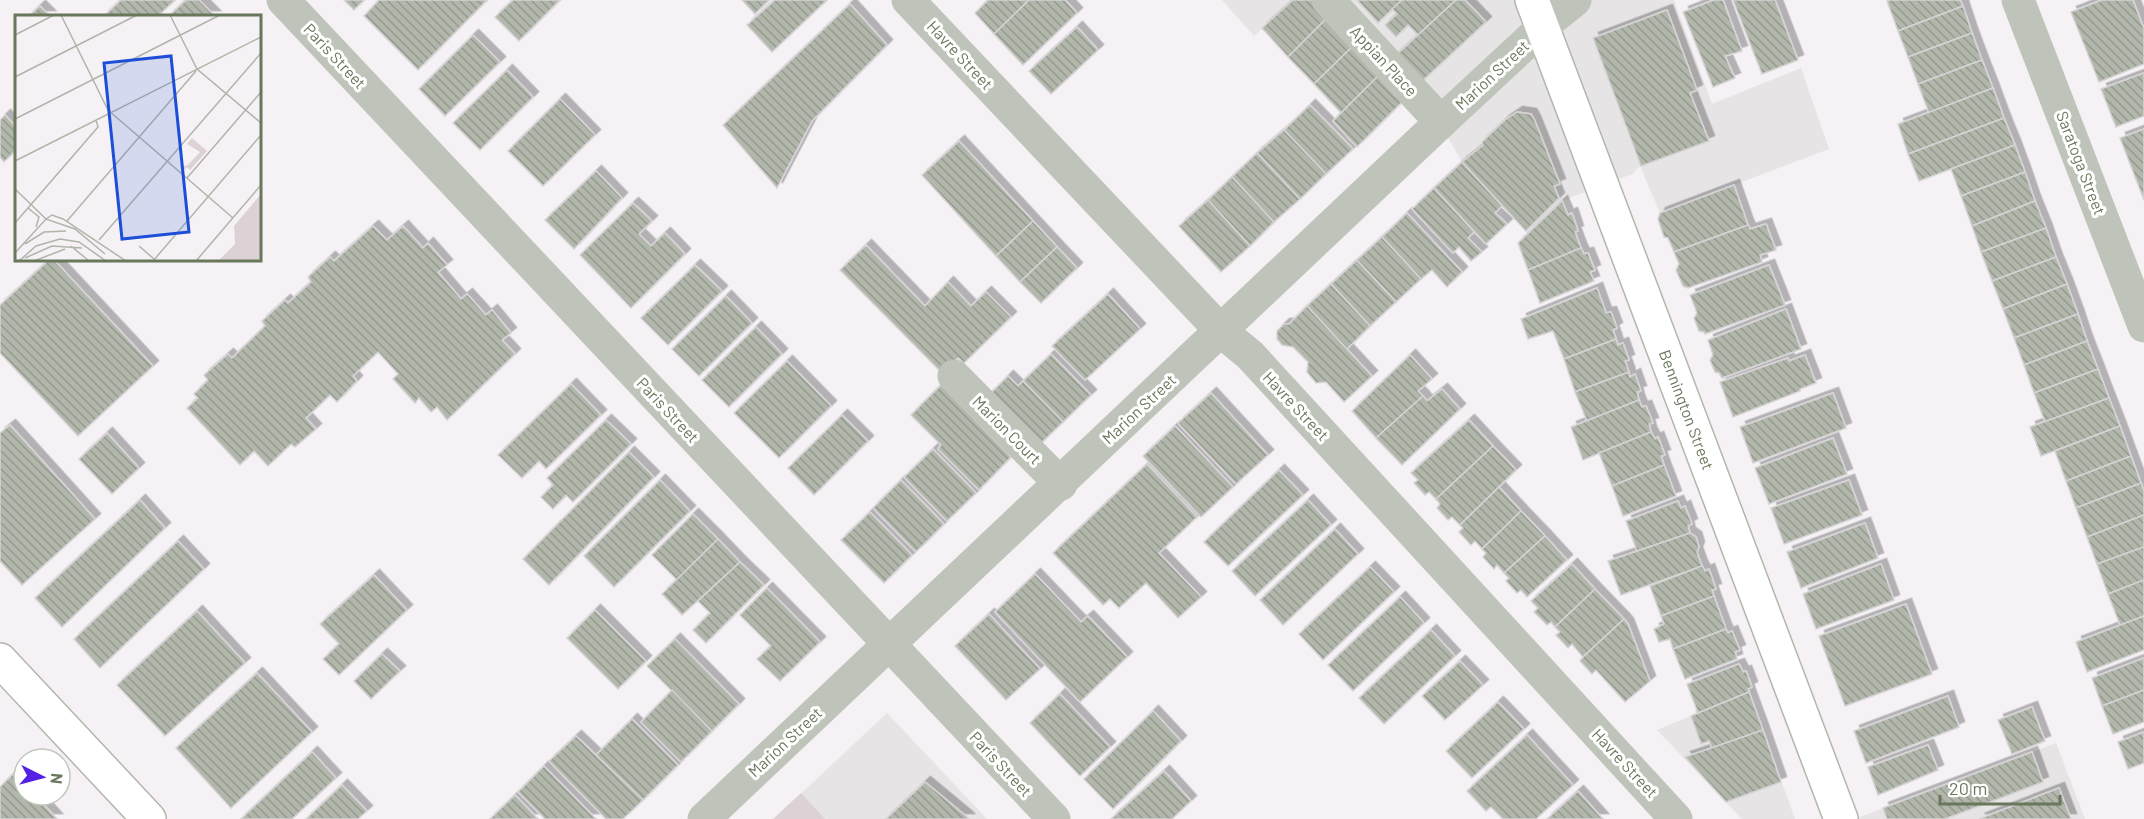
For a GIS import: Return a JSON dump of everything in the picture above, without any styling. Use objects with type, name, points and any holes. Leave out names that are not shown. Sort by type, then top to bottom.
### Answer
[{"type":"main road","name":"Bennington Street","points":[[1538,14],[1841,819]]},
{"type":"main road","points":[[0,660],[149,819]]},
{"type":"street","name":"Paris Street","points":[[283,0],[1054,819]]},
{"type":"street","name":"Havre Street","points":[[908,0],[1222,332],[1250,355],[1676,819]]},
{"type":"street","name":"Appian Place","points":[[1328,0],[1441,122]]},
{"type":"street","name":"Marion Street","points":[[704,819],[1222,332],[1441,122],[1538,14],[1575,0]]},
{"type":"street","name":"Saratoga Street","points":[[2018,0],[2144,326]]},
{"type":"street","name":"Marion Court","points":[[954,376],[1060,484]]},
{"type":"shaded area","points":[[1222,0],[1293,0],[1254,36]]},
{"type":"shaded area","points":[[1341,0],[1674,0],[1712,104],[1801,68],[1829,149],[1660,213],[1640,166],[1632,174],[1562,201],[1528,234],[1462,162],[1418,85]]},
{"type":"shaded area","points":[[1749,692],[1795,819],[1742,819],[1657,730]]},
{"type":"shaded area","points":[[887,713],[987,819],[774,819]]},
{"type":"shaded area","points":[[2056,743],[2085,819],[1855,819],[1883,808]]},
{"type":"shaded area","points":[[801,793],[825,819],[773,819]]},
{"type":"building","points":[[121,0],[175,0],[159,15],[105,15]]},
{"type":"building","points":[[186,0],[199,0],[214,15],[170,15]]},
{"type":"building","points":[[344,0],[364,0],[354,10]]},
{"type":"building","points":[[379,0],[487,0],[418,70],[364,16]]},
{"type":"building","points":[[513,0],[560,0],[519,41],[495,17]]},
{"type":"building","points":[[742,0],[769,0],[755,14]]},
{"type":"building","points":[[775,0],[827,0],[772,52],[747,25]]},
{"type":"building","points":[[988,0],[1029,0],[994,34],[975,13]]},
{"type":"building","points":[[1029,0],[1065,0],[1077,13],[1023,65],[994,34]]},
{"type":"building","points":[[1293,0],[1314,0],[1329,16],[1288,57],[1262,28]]},
{"type":"building","points":[[1357,0],[1402,0],[1378,23]]},
{"type":"building","points":[[1402,0],[1456,0],[1418,35],[1408,25],[1396,37],[1385,25],[1397,14],[1392,9]]},
{"type":"building","points":[[1456,0],[1465,0],[1486,22],[1418,85],[1393,58]]},
{"type":"building","points":[[1714,0],[1723,0],[1742,51],[1725,56],[1735,78],[1713,87],[1683,12]]},
{"type":"building","points":[[1733,0],[1775,0],[1798,60],[1762,74]]},
{"type":"building","points":[[1960,0],[1963,6],[1898,31],[1887,1]]},
{"type":"building","points":[[2102,0],[2133,0],[2144,29],[2144,64],[2099,82],[2071,12]]},
{"type":"building","points":[[850,4],[887,45],[812,121],[777,188],[723,125]]},
{"type":"building","points":[[40,6],[49,15],[30,15]]},
{"type":"building","points":[[1963,6],[1972,33],[1908,57],[1898,31]]},
{"type":"building","points":[[1667,10],[1697,90],[1690,93],[1709,141],[1641,166],[1593,38]]},
{"type":"building","points":[[1329,16],[1355,44],[1314,84],[1288,57]]},
{"type":"building","points":[[1077,27],[1098,50],[1051,94],[1029,71]]},
{"type":"building","points":[[1972,33],[1982,60],[1918,84],[1908,57]]},
{"type":"building","points":[[473,35],[500,62],[445,116],[419,89]]},
{"type":"building","points":[[1355,44],[1382,72],[1341,113],[1314,84]]},
{"type":"building","points":[[1982,60],[1993,88],[1929,113],[1918,84]]},
{"type":"building","points":[[507,70],[533,97],[480,150],[453,123]]},
{"type":"building","points":[[1382,72],[1406,98],[1357,147],[1333,121]]},
{"type":"building","points":[[2144,73],[2144,116],[2116,127],[2101,89]]},
{"type":"building","points":[[1993,88],[2004,118],[1908,154],[1898,124]]},
{"type":"building","points":[[560,99],[595,135],[543,186],[508,151]]},
{"type":"building","points":[[1310,105],[1353,149],[1326,174],[1284,130]]},
{"type":"building","points":[[1517,112],[1531,114],[1560,184],[1554,186],[1559,198],[1526,231],[1462,162],[1483,145],[1482,142],[1505,120]]},
{"type":"building","points":[[5,115],[15,126],[15,151],[4,162],[0,157],[0,120]]},
{"type":"building","points":[[2004,118],[2015,145],[1919,181],[1908,154]]},
{"type":"building","points":[[2144,129],[2144,200],[2120,138]]},
{"type":"building","points":[[1284,130],[1326,174],[1300,199],[1257,153]]},
{"type":"building","points":[[959,141],[1033,221],[996,256],[922,175]]},
{"type":"building","points":[[2015,145],[2025,172],[1961,196],[1951,169]]},
{"type":"building","points":[[1257,153],[1300,199],[1274,222],[1232,177]]},
{"type":"building","points":[[1462,162],[1502,206],[1495,213],[1507,224],[1486,244],[1434,188]]},
{"type":"building","points":[[596,171],[622,198],[574,249],[545,220]]},
{"type":"building","points":[[2025,172],[2035,201],[1972,226],[1961,196]]},
{"type":"building","points":[[1232,177],[1274,222],[1250,246],[1208,200]]},
{"type":"building","points":[[1734,185],[1748,225],[1674,252],[1668,238],[1664,237],[1658,219],[1660,213]]},
{"type":"building","points":[[1434,188],[1474,232],[1468,238],[1482,252],[1471,261],[1459,247],[1453,253],[1412,209]]},
{"type":"building","points":[[1208,200],[1250,246],[1221,272],[1179,226]]},
{"type":"building","points":[[1562,201],[1568,215],[1572,213],[1578,231],[1575,232],[1581,248],[1528,270],[1518,243]]},
{"type":"building","points":[[2035,201],[2046,228],[1981,252],[1972,226]]},
{"type":"building","points":[[633,203],[652,221],[639,234],[651,246],[665,233],[685,254],[631,308],[580,255]]},
{"type":"building","points":[[1407,213],[1462,272],[1447,287],[1432,270],[1421,279],[1382,237]]},
{"type":"building","points":[[1033,221],[1057,247],[1020,282],[996,256]]},
{"type":"building","points":[[1766,224],[1776,250],[1760,255],[1762,262],[1688,288],[1683,286],[1676,270],[1679,264],[1674,252],[1748,225],[1750,229]]},
{"type":"building","points":[[373,226],[387,240],[403,226],[423,248],[428,243],[447,265],[438,272],[461,299],[467,294],[486,315],[492,310],[511,333],[502,340],[515,354],[447,420],[437,407],[431,412],[419,398],[415,403],[393,379],[398,374],[378,352],[353,376],[357,381],[337,402],[330,395],[306,418],[316,429],[295,447],[291,444],[268,466],[254,451],[240,465],[187,408],[198,398],[194,394],[208,380],[204,375],[228,354],[232,358],[265,326],[262,321],[285,300],[288,303],[311,282],[308,277],[330,257],[334,261]]},
{"type":"building","points":[[2046,228],[2056,257],[1992,281],[1981,252]]},
{"type":"building","points":[[1382,237],[1421,279],[1396,302],[1357,260]]},
{"type":"building","points":[[866,245],[925,306],[948,282],[971,306],[986,292],[1011,317],[964,363],[958,358],[942,373],[840,270]]},
{"type":"building","points":[[1057,247],[1077,268],[1041,303],[1020,282]]},
{"type":"building","points":[[1581,248],[1584,254],[1588,253],[1595,270],[1590,272],[1594,281],[1540,303],[1528,270]]},
{"type":"building","points":[[2056,257],[2067,284],[2003,309],[1992,281]]},
{"type":"building","points":[[1357,260],[1396,302],[1370,326],[1331,284]]},
{"type":"building","points":[[48,261],[55,261],[153,366],[78,436],[0,353],[0,305]]},
{"type":"building","points":[[695,265],[722,291],[668,345],[641,318]]},
{"type":"building","points":[[1769,265],[1785,305],[1705,334],[1699,331],[1694,318],[1697,313],[1690,295]]},
{"type":"building","points":[[1331,284],[1370,326],[1347,349],[1307,306]]},
{"type":"building","points":[[2067,284],[2078,314],[2014,338],[2003,309]]},
{"type":"building","points":[[1597,288],[1606,313],[1611,312],[1617,328],[1613,330],[1616,339],[1564,359],[1553,331],[1528,339],[1521,319]]},
{"type":"building","points":[[1108,294],[1140,329],[1085,380],[1052,346]]},
{"type":"building","points":[[726,296],[752,323],[699,376],[672,349]]},
{"type":"building","points":[[1307,306],[1372,376],[1344,402],[1326,382],[1316,383],[1307,372],[1308,362],[1293,347],[1282,345],[1277,339],[1277,331],[1284,324],[1289,324]]},
{"type":"building","points":[[1786,309],[1801,349],[1722,378],[1719,373],[1715,372],[1710,360],[1713,355],[1708,340]]},
{"type":"building","points":[[2078,314],[2087,341],[2024,365],[2014,338]]},
{"type":"building","points":[[756,327],[782,354],[729,407],[702,380]]},
{"type":"building","points":[[1616,339],[1618,345],[1623,343],[1629,360],[1625,361],[1629,372],[1575,392],[1564,359]]},
{"type":"building","points":[[2087,341],[2098,369],[2034,393],[2024,365]]},
{"type":"building","points":[[1051,354],[1091,395],[1063,422],[1023,381]]},
{"type":"building","points":[[1410,355],[1432,379],[1418,391],[1423,396],[1376,438],[1352,411]]},
{"type":"building","points":[[1805,355],[1816,383],[1733,417],[1720,382],[1788,358],[1789,361]]},
{"type":"building","points":[[787,361],[831,406],[779,458],[734,413]]},
{"type":"building","points":[[2098,369],[2109,398],[2045,422],[2034,393]]},
{"type":"building","points":[[1629,372],[1630,377],[1635,374],[1641,391],[1637,392],[1639,400],[1587,421],[1575,392]]},
{"type":"building","points":[[1008,376],[1018,386],[1023,381],[1063,422],[1036,448],[986,398]]},
{"type":"building","points":[[571,384],[601,415],[546,469],[539,461],[522,478],[498,455]]},
{"type":"building","points":[[941,385],[1011,457],[979,490],[938,449],[941,445],[911,415]]},
{"type":"building","points":[[1442,389],[1460,409],[1402,465],[1376,438],[1423,396],[1427,401]]},
{"type":"building","points":[[1211,393],[1268,455],[1236,484],[1178,423]]},
{"type":"building","points":[[1833,393],[1846,428],[1753,463],[1740,427]]},
{"type":"building","points":[[2109,398],[2120,426],[2041,456],[2030,427]]},
{"type":"building","points":[[1639,400],[1642,407],[1646,406],[1653,423],[1649,424],[1651,432],[1583,460],[1571,427]]},
{"type":"building","points":[[842,415],[868,441],[814,495],[788,468]]},
{"type":"building","points":[[606,420],[631,444],[573,502],[566,495],[553,509],[541,497],[553,485],[547,478]]},
{"type":"building","points":[[1469,420],[1493,446],[1436,499],[1429,492],[1425,495],[1414,483],[1418,480],[1411,473]]},
{"type":"building","points":[[10,425],[95,519],[22,585],[0,561],[0,433]]},
{"type":"building","points":[[1175,426],[1233,487],[1201,517],[1143,456]]},
{"type":"building","points":[[2120,426],[2131,456],[2066,481],[2055,451]]},
{"type":"building","points":[[1651,432],[1655,439],[1658,437],[1665,455],[1661,456],[1664,465],[1612,486],[1599,453]]},
{"type":"building","points":[[107,433],[139,468],[112,494],[79,459]]},
{"type":"building","points":[[1833,438],[1847,474],[1769,504],[1755,468]]},
{"type":"building","points":[[1493,446],[1516,470],[1460,525],[1452,517],[1448,520],[1437,508],[1440,504],[1436,499]]},
{"type":"building","points":[[933,449],[976,493],[947,521],[904,477]]},
{"type":"building","points":[[629,452],[654,477],[549,585],[523,559]]},
{"type":"building","points":[[2131,456],[2141,483],[2076,508],[2066,481]]},
{"type":"building","points":[[1147,464],[1197,517],[1159,553],[1201,597],[1178,618],[1146,583],[1119,608],[1110,599],[1103,605],[1053,553]]},
{"type":"building","points":[[1664,465],[1676,496],[1623,516],[1612,486]]},
{"type":"building","points":[[1279,470],[1303,495],[1228,566],[1204,542]]},
{"type":"building","points":[[660,480],[690,511],[614,587],[584,556]]},
{"type":"building","points":[[901,480],[944,524],[916,552],[873,508]]},
{"type":"building","points":[[1849,480],[1862,515],[1784,544],[1771,508]]},
{"type":"building","points":[[2141,483],[2144,491],[2144,515],[2087,537],[2076,508]]},
{"type":"building","points":[[1499,487],[1521,511],[1482,549],[1475,541],[1471,545],[1459,532],[1463,528],[1460,525]]},
{"type":"building","points":[[140,500],[165,528],[62,627],[35,598]]},
{"type":"building","points":[[1308,500],[1331,525],[1255,596],[1232,571]]},
{"type":"building","points":[[1678,501],[1681,508],[1685,506],[1692,524],[1688,526],[1690,533],[1637,551],[1626,521]]},
{"type":"building","points":[[1521,511],[1545,536],[1504,573],[1497,565],[1494,569],[1483,557],[1486,553],[1482,549]]},
{"type":"building","points":[[870,512],[912,555],[884,583],[841,540]]},
{"type":"building","points":[[693,514],[718,539],[677,580],[652,555]]},
{"type":"building","points":[[2144,515],[2144,547],[2097,564],[2087,537]]},
{"type":"building","points":[[1865,523],[1878,558],[1801,588],[1787,552]]},
{"type":"building","points":[[1335,529],[1358,554],[1283,625],[1260,600]]},
{"type":"building","points":[[1690,533],[1696,537],[1699,547],[1697,552],[1702,566],[1621,595],[1608,561]]},
{"type":"building","points":[[1545,536],[1567,560],[1527,597],[1521,590],[1517,593],[1506,581],[1509,578],[1504,573]]},
{"type":"building","points":[[718,539],[740,562],[682,615],[662,594]]},
{"type":"building","points":[[178,541],[204,569],[100,668],[74,639]]},
{"type":"building","points":[[2144,547],[2144,580],[2108,594],[2097,564]]},
{"type":"building","points":[[740,562],[764,585],[706,643],[693,630],[710,613],[698,601]]},
{"type":"building","points":[[1572,564],[1595,589],[1555,627],[1551,622],[1547,625],[1534,612],[1538,608],[1531,601]]},
{"type":"building","points":[[1881,564],[1894,600],[1816,629],[1803,594]]},
{"type":"building","points":[[1702,566],[1705,571],[1709,569],[1716,589],[1712,590],[1714,596],[1661,616],[1650,586]]},
{"type":"building","points":[[1370,567],[1394,592],[1323,660],[1299,634]]},
{"type":"building","points":[[1035,574],[1081,622],[1088,616],[1127,657],[1080,702],[995,612]]},
{"type":"building","points":[[374,575],[407,610],[339,675],[323,659],[339,644],[320,624]]},
{"type":"building","points":[[2144,580],[2144,616],[2120,625],[2108,594]]},
{"type":"building","points":[[767,588],[820,642],[780,681],[757,659],[771,646],[740,615]]},
{"type":"building","points":[[1595,589],[1624,619],[1583,657],[1572,644],[1568,648],[1556,635],[1560,632],[1555,627]]},
{"type":"building","points":[[1714,596],[1726,629],[1673,649],[1670,639],[1659,642],[1654,629],[1664,624],[1661,616]]},
{"type":"building","points":[[1400,597],[1424,623],[1353,691],[1328,665]]},
{"type":"building","points":[[1906,604],[1932,674],[1845,706],[1819,636]]},
{"type":"building","points":[[595,610],[646,661],[618,689],[567,638]]},
{"type":"building","points":[[197,611],[245,663],[165,736],[117,685]]},
{"type":"building","points":[[989,614],[1040,669],[1006,700],[955,646]]},
{"type":"building","points":[[2144,616],[2144,650],[2087,672],[2076,642]]},
{"type":"building","points":[[1624,619],[1650,681],[1625,702],[1596,670],[1592,674],[1580,661]]},
{"type":"building","points":[[1726,629],[1728,633],[1732,631],[1740,650],[1735,652],[1737,659],[1685,679],[1673,649]]},
{"type":"building","points":[[1431,630],[1455,656],[1384,724],[1359,698]]},
{"type":"building","points":[[675,639],[739,704],[712,731],[647,666]]},
{"type":"building","points":[[382,654],[400,671],[371,699],[354,681]]},
{"type":"building","points":[[2144,658],[2144,690],[2102,706],[2092,678]]},
{"type":"building","points":[[1460,661],[1483,685],[1445,720],[1422,696]]},
{"type":"building","points":[[1739,664],[1743,672],[1746,671],[1752,687],[1748,689],[1749,692],[1698,713],[1687,684]]},
{"type":"building","points":[[257,673],[312,732],[231,808],[176,748]]},
{"type":"building","points":[[672,690],[712,731],[681,762],[641,722]]},
{"type":"building","points":[[2144,690],[2144,722],[2113,734],[2102,706]]},
{"type":"building","points":[[1749,692],[1763,730],[1712,748],[1709,741],[1701,744],[1691,716]]},
{"type":"building","points":[[1060,694],[1110,747],[1080,776],[1030,723]]},
{"type":"building","points":[[1948,696],[1959,727],[1866,763],[1854,731]]},
{"type":"building","points":[[1498,702],[1524,729],[1472,778],[1446,751]]},
{"type":"building","points":[[2032,707],[2045,741],[2012,754],[1998,720]]},
{"type":"building","points":[[1153,711],[1181,741],[1113,809],[1084,779]]},
{"type":"building","points":[[632,719],[678,765],[643,800],[596,755]]},
{"type":"building","points":[[1763,730],[1781,782],[1726,802],[1685,757]]},
{"type":"building","points":[[2144,732],[2144,763],[2128,769],[2118,742]]},
{"type":"building","points":[[1527,735],[1573,785],[1536,819],[1503,819],[1491,807],[1486,811],[1467,791]]},
{"type":"building","points":[[576,736],[643,800],[623,819],[606,819],[549,761]]},
{"type":"building","points":[[1928,745],[1938,770],[1878,795],[1868,767]]},
{"type":"building","points":[[312,752],[336,778],[292,819],[241,819]]},
{"type":"building","points":[[2032,752],[2043,782],[1945,819],[1887,819],[1883,808]]},
{"type":"building","points":[[544,766],[596,819],[545,819],[518,792]]},
{"type":"building","points":[[1164,771],[1191,801],[1172,819],[1111,819]]},
{"type":"building","points":[[12,775],[12,807],[46,807],[57,819],[0,819],[0,787]]},
{"type":"building","points":[[925,782],[966,816],[969,819],[886,819]]},
{"type":"building","points":[[342,785],[367,811],[358,819],[306,819]]},
{"type":"building","points":[[2059,788],[2071,819],[1979,819]]},
{"type":"building","points":[[1578,791],[1603,819],[1547,819]]},
{"type":"building","points":[[515,795],[538,819],[490,819]]}]
